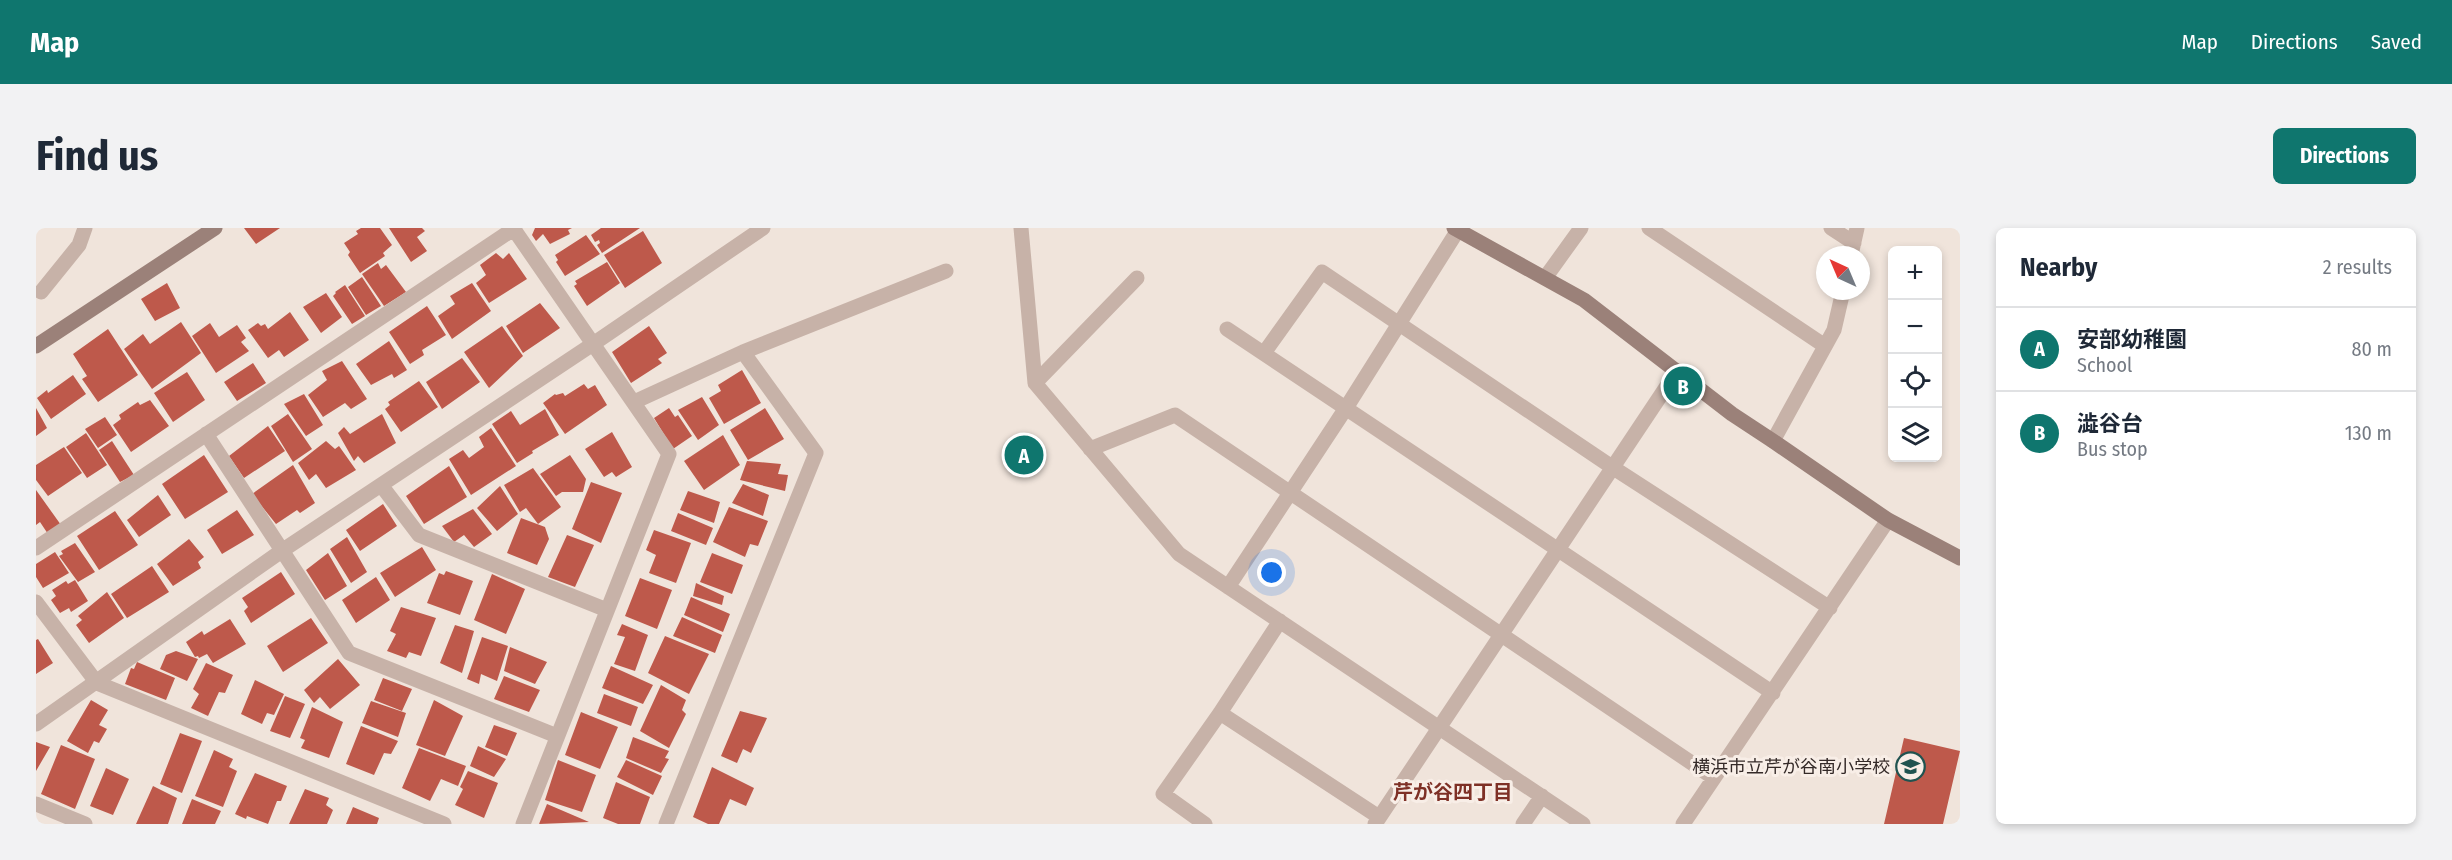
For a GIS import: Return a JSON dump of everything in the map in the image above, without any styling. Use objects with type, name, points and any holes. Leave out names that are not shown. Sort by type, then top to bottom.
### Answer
[{"type":"street","points":[[41,292],[79,245],[85,228]]},
{"type":"street","points":[[36,346],[215,228]]},
{"type":"street","points":[[36,548],[514,228],[669,454],[523,824]]},
{"type":"street","points":[[36,724],[284,550],[763,228]]},
{"type":"street","points":[[1021,228],[1035,383],[1179,554],[1583,824]]},
{"type":"street","points":[[1545,279],[1581,228]]},
{"type":"street","points":[[1649,228],[1826,346]]},
{"type":"street","points":[[1831,228],[1850,246]]},
{"type":"street","points":[[1854,246],[1857,228]]},
{"type":"street","points":[[1228,586],[1347,408],[1456,229],[1584,300],[1773,441],[1888,520],[1960,558]]},
{"type":"street","points":[[634,402],[743,352],[946,271]]},
{"type":"street","points":[[1264,353],[1322,272],[1612,467],[1830,608]]},
{"type":"street","points":[[1035,383],[1137,278]]},
{"type":"street","points":[[1773,441],[1834,330],[1841,300]]},
{"type":"street","points":[[1227,329],[1773,693]]},
{"type":"street","points":[[666,824],[816,453],[743,352]]},
{"type":"street","points":[[1220,713],[1377,821],[1677,371]]},
{"type":"street","points":[[1090,449],[1175,415],[1714,778]]},
{"type":"street","points":[[206,434],[284,550],[349,653],[557,736]]},
{"type":"street","points":[[381,485],[419,535],[607,610]]},
{"type":"street","points":[[1683,824],[1888,520]]},
{"type":"street","points":[[36,602],[97,683],[444,824]]},
{"type":"street","points":[[1205,824],[1163,794],[1220,713],[1280,621]]},
{"type":"street","points":[[1523,824],[1542,796]]},
{"type":"street","points":[[36,804],[85,824]]},
{"type":"building","points":[[244,228],[280,228],[256,244]]},
{"type":"building","points":[[361,228],[380,228],[392,245],[383,253],[385,256],[360,273],[348,255],[350,252],[344,243],[358,234],[356,231]]},
{"type":"building","points":[[389,228],[422,228],[425,231],[417,237],[427,251],[411,262]]},
{"type":"building","points":[[535,228],[572,228],[568,230],[570,234],[550,244],[543,234],[536,241],[532,235]]},
{"type":"building","points":[[601,228],[640,228],[602,253],[597,245],[600,243],[599,240],[595,242],[591,235]]},
{"type":"building","points":[[643,231],[662,263],[625,288],[604,255]]},
{"type":"building","points":[[586,235],[600,254],[565,276],[556,262],[558,260],[555,255]]},
{"type":"building","points":[[496,253],[503,259],[509,253],[527,279],[489,303],[476,283],[486,275],[480,265]]},
{"type":"building","points":[[607,262],[620,283],[587,306],[574,286],[577,284],[575,281]]},
{"type":"building","points":[[378,263],[381,269],[386,265],[406,292],[384,306],[362,274]]},
{"type":"building","points":[[362,277],[381,306],[366,315],[348,287]]},
{"type":"building","points":[[167,283],[180,308],[155,321],[141,299]]},
{"type":"building","points":[[472,283],[491,311],[452,339],[438,316],[455,304],[450,296]]},
{"type":"building","points":[[345,285],[365,316],[352,324],[333,296]]},
{"type":"building","points":[[326,293],[342,317],[321,333],[303,307]]},
{"type":"building","points":[[540,303],[560,328],[523,353],[506,326]]},
{"type":"building","points":[[427,306],[446,335],[422,350],[424,355],[410,364],[389,332]]},
{"type":"building","points":[[290,312],[309,340],[284,357],[279,350],[268,358],[248,330],[258,323],[261,326],[265,324],[268,329]]},
{"type":"building","points":[[181,322],[201,353],[152,389],[124,349],[143,334],[150,344]]},
{"type":"building","points":[[210,323],[219,337],[237,325],[246,338],[241,342],[249,351],[216,373],[192,336]]},
{"type":"building","points":[[502,326],[523,356],[489,388],[464,352]]},
{"type":"building","points":[[649,326],[667,353],[658,359],[662,363],[631,383],[612,352]]},
{"type":"building","points":[[108,329],[138,375],[98,402],[82,379],[87,376],[73,354]]},
{"type":"building","points":[[389,341],[407,370],[394,378],[392,374],[371,385],[356,364]]},
{"type":"building","points":[[462,358],[480,382],[442,409],[426,382]]},
{"type":"building","points":[[342,361],[367,399],[351,409],[345,403],[323,417],[308,395],[327,380],[322,371]]},
{"type":"building","points":[[253,363],[266,383],[237,401],[224,382]]},
{"type":"building","points":[[742,370],[761,403],[724,424],[709,398],[721,391],[718,385]]},
{"type":"building","points":[[187,372],[205,400],[173,422],[154,393]]},
{"type":"building","points":[[73,375],[86,394],[51,419],[37,398]]},
{"type":"building","points":[[419,381],[438,407],[401,432],[385,409],[390,405],[388,402]]},
{"type":"building","points":[[584,384],[588,389],[595,385],[607,405],[565,434],[543,403],[555,394],[563,393],[565,396]]},
{"type":"building","points":[[304,394],[323,425],[306,436],[284,404]]},
{"type":"building","points":[[702,397],[719,425],[698,440],[678,410]]},
{"type":"building","points":[[150,400],[169,426],[131,452],[113,425],[121,419],[119,415],[138,402],[140,405]]},
{"type":"building","points":[[36,408],[47,428],[36,436]]},
{"type":"building","points":[[669,408],[675,417],[678,415],[692,436],[673,449],[654,418]]},
{"type":"building","points":[[765,408],[784,439],[748,460],[730,430]]},
{"type":"building","points":[[545,409],[559,435],[517,463],[492,424],[511,411],[520,425]]},
{"type":"building","points":[[288,414],[312,449],[293,462],[271,426]]},
{"type":"building","points":[[382,414],[396,443],[364,463],[358,456],[354,461],[338,433],[344,427],[350,434]]},
{"type":"building","points":[[105,417],[117,435],[98,448],[85,429]]},
{"type":"building","points":[[268,426],[285,451],[244,478],[229,456]]},
{"type":"building","points":[[491,428],[516,466],[471,495],[449,459],[463,450],[469,458],[484,447],[479,437]]},
{"type":"building","points":[[612,432],[632,467],[616,477],[612,472],[604,477],[585,449]]},
{"type":"building","points":[[86,433],[107,465],[87,478],[66,447]]},
{"type":"building","points":[[723,435],[740,465],[704,490],[684,461]]},
{"type":"building","points":[[112,441],[134,475],[120,482],[99,450]]},
{"type":"building","points":[[326,441],[335,449],[339,446],[356,470],[326,488],[316,474],[309,480],[298,463]]},
{"type":"building","points":[[64,447],[82,473],[48,496],[36,480],[36,465]]},
{"type":"building","points":[[204,455],[228,492],[185,519],[162,484]]},
{"type":"building","points":[[570,455],[586,479],[583,492],[562,492],[556,496],[540,474]]},
{"type":"building","points":[[747,461],[781,464],[778,474],[788,475],[785,491],[740,480]]},
{"type":"building","points":[[293,465],[315,503],[300,513],[297,510],[276,524],[252,494]]},
{"type":"building","points":[[449,466],[467,497],[424,524],[406,496]]},
{"type":"building","points":[[533,468],[561,507],[538,524],[526,508],[520,512],[504,485]]},
{"type":"building","points":[[591,482],[622,493],[601,543],[572,529]]},
{"type":"building","points":[[743,484],[769,495],[763,516],[732,503]]},
{"type":"building","points":[[500,486],[518,514],[497,531],[477,508]]},
{"type":"building","points":[[36,490],[61,525],[48,534],[40,522],[36,525]]},
{"type":"building","points":[[688,491],[720,502],[714,523],[680,510]]},
{"type":"building","points":[[158,495],[171,515],[139,537],[127,520]]},
{"type":"building","points":[[383,504],[397,526],[360,551],[346,530]]},
{"type":"building","points":[[729,507],[768,521],[758,546],[750,544],[745,557],[713,542]]},
{"type":"building","points":[[473,509],[492,534],[474,547],[464,535],[454,542],[442,526]]},
{"type":"building","points":[[237,510],[254,535],[222,554],[207,530]]},
{"type":"building","points":[[115,511],[138,545],[99,570],[77,536]]},
{"type":"building","points":[[678,513],[713,528],[706,545],[671,531]]},
{"type":"building","points":[[521,518],[545,527],[549,539],[537,565],[507,553]]},
{"type":"building","points":[[654,530],[691,543],[676,583],[649,573],[656,555],[646,550]]},
{"type":"building","points":[[567,535],[594,545],[575,587],[548,577]]},
{"type":"building","points":[[347,537],[367,572],[351,583],[330,549]]},
{"type":"building","points":[[189,539],[204,557],[198,562],[201,568],[173,586],[157,564]]},
{"type":"building","points":[[75,543],[95,572],[78,582],[59,556],[63,554],[61,551]]},
{"type":"building","points":[[422,547],[436,570],[395,597],[380,573]]},
{"type":"building","points":[[55,552],[69,573],[43,588],[36,577],[36,564]]},
{"type":"building","points":[[328,553],[347,586],[325,600],[306,570]]},
{"type":"building","points":[[712,553],[743,565],[732,594],[700,582]]},
{"type":"building","points":[[152,566],[169,592],[127,618],[111,594]]},
{"type":"building","points":[[446,571],[473,581],[460,615],[427,603],[439,573],[444,575]]},
{"type":"building","points":[[281,572],[295,594],[251,623],[244,611],[248,607],[242,598]]},
{"type":"building","points":[[492,574],[525,589],[506,634],[474,620]]},
{"type":"building","points":[[376,577],[390,600],[356,623],[342,600]]},
{"type":"building","points":[[640,578],[672,590],[657,629],[625,616]]},
{"type":"building","points":[[75,580],[88,601],[71,612],[69,608],[60,613],[51,600],[56,596],[52,590],[66,581],[68,584]]},
{"type":"building","points":[[696,583],[724,596],[722,605],[693,596]]},
{"type":"building","points":[[107,592],[124,618],[89,643],[76,625],[82,620],[78,616]]},
{"type":"building","points":[[691,597],[730,614],[723,632],[684,615]]},
{"type":"building","points":[[401,607],[436,618],[421,656],[409,652],[406,658],[387,651],[396,634],[390,631]]},
{"type":"building","points":[[682,617],[722,635],[715,653],[673,636]]},
{"type":"building","points":[[311,618],[328,643],[283,672],[267,646]]},
{"type":"building","points":[[230,619],[246,644],[213,663],[207,654],[199,658],[195,657],[186,642],[202,631],[204,635]]},
{"type":"building","points":[[622,624],[648,635],[635,671],[614,664],[625,637],[617,635]]},
{"type":"building","points":[[455,625],[474,631],[462,673],[440,663]]},
{"type":"building","points":[[665,636],[709,654],[689,694],[648,673]]},
{"type":"building","points":[[482,637],[508,646],[497,681],[481,674],[479,684],[467,679]]},
{"type":"building","points":[[38,639],[53,663],[36,674],[36,640]]},
{"type":"building","points":[[510,647],[547,662],[535,684],[504,671]]},
{"type":"building","points":[[176,651],[198,659],[187,681],[160,669],[166,655]]},
{"type":"building","points":[[338,659],[360,685],[330,709],[320,697],[314,703],[304,690]]},
{"type":"building","points":[[137,662],[175,678],[166,700],[125,684],[131,668],[134,669]]},
{"type":"building","points":[[206,663],[233,675],[225,693],[219,692],[208,716],[191,708],[199,694],[193,689]]},
{"type":"building","points":[[611,666],[653,685],[643,704],[602,688]]},
{"type":"building","points":[[504,676],[540,690],[529,712],[494,699]]},
{"type":"building","points":[[383,678],[412,689],[402,711],[374,700]]},
{"type":"building","points":[[255,680],[284,694],[274,715],[267,713],[262,724],[241,714]]},
{"type":"building","points":[[661,685],[686,700],[682,710],[686,714],[669,748],[640,731]]},
{"type":"building","points":[[604,694],[638,707],[631,726],[597,713]]},
{"type":"building","points":[[285,696],[305,704],[290,738],[270,731]]},
{"type":"building","points":[[91,700],[108,710],[99,725],[107,729],[99,743],[94,741],[88,753],[67,741]]},
{"type":"building","points":[[434,700],[463,716],[445,756],[416,745]]},
{"type":"building","points":[[371,701],[406,713],[398,737],[362,723]]},
{"type":"building","points":[[312,707],[343,722],[329,758],[301,748],[305,740],[300,738]]},
{"type":"building","points":[[740,711],[767,718],[751,753],[743,749],[737,763],[721,756]]},
{"type":"building","points":[[581,712],[618,727],[600,769],[565,755]]},
{"type":"building","points":[[494,725],[517,733],[507,756],[485,747]]},
{"type":"building","points":[[361,726],[398,741],[391,754],[384,753],[374,775],[346,764]]},
{"type":"building","points":[[180,733],[202,741],[182,793],[160,784]]},
{"type":"building","points":[[633,737],[669,751],[665,758],[669,759],[661,773],[626,758]]},
{"type":"building","points":[[1904,738],[1960,751],[1943,824],[1884,824]]},
{"type":"building","points":[[36,742],[50,747],[36,771]]},
{"type":"building","points":[[61,745],[95,759],[75,809],[41,794]]},
{"type":"building","points":[[478,746],[506,759],[494,777],[470,766]]},
{"type":"building","points":[[419,748],[466,766],[458,786],[441,779],[430,801],[402,788]]},
{"type":"building","points":[[214,750],[233,759],[229,767],[237,771],[223,807],[195,796]]},
{"type":"building","points":[[558,760],[596,775],[582,812],[545,800]]},
{"type":"building","points":[[626,760],[662,776],[653,795],[617,777]]},
{"type":"building","points":[[712,767],[754,788],[746,806],[730,799],[719,824],[708,824],[693,817]]},
{"type":"building","points":[[106,768],[129,779],[113,815],[90,806]]},
{"type":"building","points":[[468,771],[498,783],[484,818],[455,805]]},
{"type":"building","points":[[255,773],[287,786],[281,801],[277,801],[268,824],[235,814]]},
{"type":"building","points":[[616,782],[650,797],[640,824],[618,824],[603,818]]},
{"type":"building","points":[[153,786],[177,798],[168,824],[136,824]]},
{"type":"building","points":[[305,789],[329,798],[326,805],[333,810],[327,824],[289,824]]},
{"type":"building","points":[[192,799],[221,811],[215,824],[182,824]]},
{"type":"building","points":[[547,804],[589,822],[539,824]]},
{"type":"building","points":[[353,807],[379,818],[377,824],[346,824]]},
{"type":"place","name":"澁谷台","points":[[1683,386]]},
{"type":"place","name":"安部幼稚園","points":[[1024,455]]},
{"type":"place","name":"横浜市立芹が谷南小学校","points":[[1911,767]]},
{"type":"district","name":"芹が谷四丁目","points":[[1453,792]]}]
